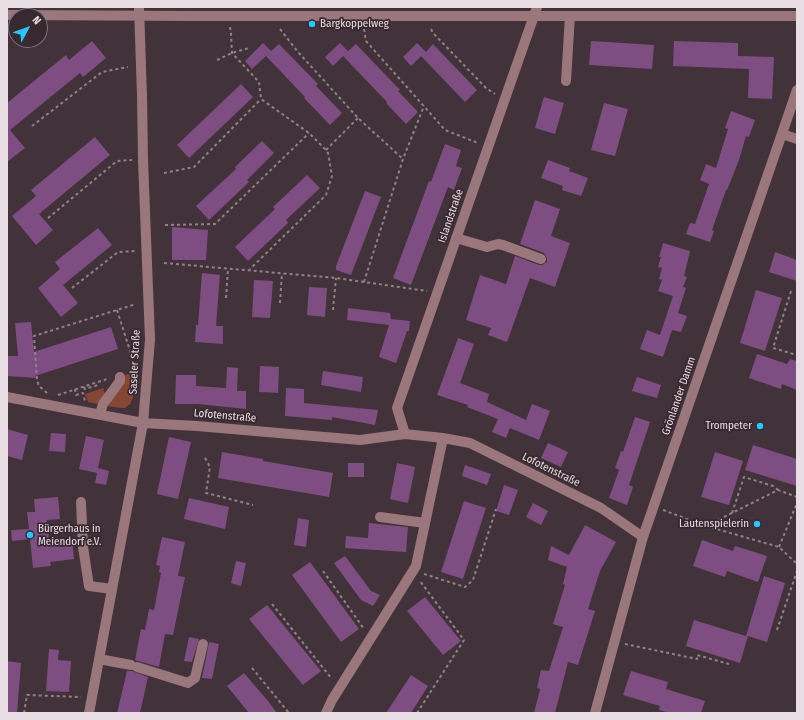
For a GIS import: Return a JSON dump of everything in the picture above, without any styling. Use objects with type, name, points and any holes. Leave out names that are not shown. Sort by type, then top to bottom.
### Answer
[{"type":"street","points":[[7,15],[139,11],[536,11],[570,16],[672,11],[797,16]]},
{"type":"street","name":"Saseler Straße","points":[[89,713],[143,423],[150,340],[139,11]]},
{"type":"street","name":"Islandstraße","points":[[404,434],[397,408],[487,147],[536,11]]},
{"type":"street","points":[[566,81],[570,16]]},
{"type":"street","name":"Grönlander Damm","points":[[595,713],[643,537],[797,90]]},
{"type":"street","points":[[782,134],[797,139]]},
{"type":"street","points":[[456,238],[487,247],[498,244],[503,245],[541,259]]},
{"type":"street","points":[[100,414],[103,404],[123,375]]},
{"type":"street","name":"Lofotenstraße","points":[[7,397],[143,423],[197,426],[360,440],[404,434],[443,438],[470,443],[601,508],[643,537]]},
{"type":"street","points":[[326,713],[339,688],[416,566],[443,438]]},
{"type":"street","points":[[81,502],[83,547],[89,586],[112,589]]},
{"type":"street","points":[[380,517],[425,523]]},
{"type":"street","points":[[99,659],[134,666],[188,683],[195,678],[203,644]]},
{"type":"path","points":[[230,29],[232,53],[259,82],[261,99],[309,133],[326,150],[328,153],[332,176],[326,194],[250,269]]},
{"type":"path","points":[[280,29],[298,52],[358,118],[403,159]]},
{"type":"path","points":[[364,29],[366,40],[445,130],[487,147]]},
{"type":"path","points":[[431,29],[433,33],[486,88],[493,93]]},
{"type":"path","points":[[217,60],[232,53],[249,48]]},
{"type":"path","points":[[32,126],[102,72],[128,67]]},
{"type":"path","points":[[164,173],[194,167],[261,99]]},
{"type":"path","points":[[364,282],[388,202],[424,106]]},
{"type":"path","points":[[326,150],[358,118]]},
{"type":"path","points":[[165,225],[215,224],[309,133]]},
{"type":"path","points":[[48,218],[117,161],[132,160]]},
{"type":"path","points":[[72,288],[118,252],[136,251]]},
{"type":"path","points":[[164,263],[228,269],[250,269],[336,278],[438,292]]},
{"type":"path","points":[[226,298],[228,269]]},
{"type":"path","points":[[280,303],[282,273]]},
{"type":"path","points":[[333,310],[336,278]]},
{"type":"path","points":[[791,291],[773,348],[797,355]]},
{"type":"path","points":[[50,394],[39,386],[37,380],[34,336],[136,304]]},
{"type":"path","points":[[117,310],[131,354],[131,371]]},
{"type":"path","points":[[123,375],[138,369]]},
{"type":"path","points":[[53,395],[110,379]]},
{"type":"path","points":[[84,387],[85,389],[98,385]]},
{"type":"path","points":[[75,389],[76,395],[83,393],[85,402],[83,411]]},
{"type":"path","points":[[205,458],[210,467],[206,493],[253,505]]},
{"type":"path","points":[[732,513],[744,477],[773,486],[778,490],[797,498]]},
{"type":"path","points":[[706,526],[778,490]]},
{"type":"path","points":[[779,548],[797,503]]},
{"type":"path","points":[[653,507],[706,526],[779,548],[797,564]]},
{"type":"path","points":[[412,571],[465,587],[473,580],[496,509]]},
{"type":"path","points":[[323,571],[371,638]]},
{"type":"path","points":[[412,571],[464,640],[417,713]]},
{"type":"path","points":[[777,630],[797,571]]},
{"type":"path","points":[[272,604],[339,688]]},
{"type":"path","points":[[614,641],[697,659],[697,655],[730,664]]},
{"type":"path","points":[[252,668],[289,713]]},
{"type":"path","points":[[24,713],[27,695],[92,698]]},
{"type":"shaded area","points":[[134,373],[133,397],[130,404],[125,408],[107,406],[125,375]]},
{"type":"shaded area","points":[[103,388],[105,394],[98,404],[88,402],[85,394]]},
{"type":"building","points":[[92,41],[106,58],[83,77],[80,73],[10,130],[25,148],[7,162],[7,103],[66,55],[69,60]]},
{"type":"building","points":[[591,41],[654,45],[652,69],[589,65]]},
{"type":"building","points":[[674,41],[738,43],[738,56],[774,57],[772,99],[748,98],[749,69],[673,66]]},
{"type":"building","points":[[263,43],[271,51],[279,44],[318,84],[316,86],[342,113],[330,125],[266,56],[252,69],[245,61]]},
{"type":"building","points":[[340,43],[348,51],[356,44],[400,90],[398,91],[418,112],[406,124],[343,56],[333,66],[325,57]]},
{"type":"building","points":[[417,43],[426,52],[433,44],[477,90],[465,102],[421,56],[411,66],[403,57]]},
{"type":"building","points":[[241,84],[253,97],[189,158],[177,145]]},
{"type":"building","points":[[544,97],[564,103],[555,134],[535,128]]},
{"type":"building","points":[[604,103],[628,109],[615,156],[591,150]]},
{"type":"building","points":[[731,111],[755,120],[749,137],[746,136],[739,160],[726,190],[712,230],[714,231],[710,242],[686,234],[690,223],[695,224],[709,184],[700,180],[706,164],[716,168],[728,129],[725,128]]},
{"type":"building","points":[[95,137],[110,155],[39,214],[53,230],[36,245],[12,216],[36,196],[31,190]]},
{"type":"building","points":[[262,141],[274,153],[247,180],[249,182],[209,220],[196,206],[236,169],[235,167]]},
{"type":"building","points":[[445,144],[461,150],[456,166],[462,168],[454,190],[448,187],[411,285],[393,278],[429,181],[431,182]]},
{"type":"building","points":[[548,160],[570,168],[569,171],[588,178],[581,196],[562,190],[563,186],[541,178]]},
{"type":"building","points":[[307,175],[320,188],[286,220],[288,223],[248,261],[235,247],[275,209],[273,207]]},
{"type":"building","points":[[365,191],[381,197],[351,275],[336,270],[336,266]]},
{"type":"building","points":[[535,200],[560,209],[551,236],[570,243],[555,287],[530,278],[507,342],[488,335],[491,328],[466,320],[480,275],[506,284],[515,256],[539,265],[547,262],[547,258],[544,253],[520,244]]},
{"type":"building","points":[[172,227],[208,230],[206,260],[172,260]]},
{"type":"building","points":[[98,228],[112,245],[63,285],[78,303],[61,317],[38,288],[60,269],[55,262]]},
{"type":"building","points":[[663,243],[690,251],[684,276],[687,277],[683,287],[686,288],[678,313],[687,316],[681,332],[672,330],[663,357],[640,349],[647,330],[660,335],[673,296],[658,291],[662,280],[659,279],[662,268],[658,267]]},
{"type":"building","points":[[775,252],[797,260],[797,281],[769,272]]},
{"type":"building","points":[[202,273],[220,275],[216,326],[223,326],[223,344],[195,342],[196,325],[198,325]]},
{"type":"building","points":[[254,280],[273,281],[270,318],[252,317]]},
{"type":"building","points":[[309,287],[327,288],[325,317],[307,315]]},
{"type":"building","points":[[756,290],[782,298],[765,351],[740,343]]},
{"type":"building","points":[[348,308],[390,313],[391,320],[410,321],[409,331],[407,331],[396,363],[379,357],[389,325],[347,320]]},
{"type":"building","points":[[31,322],[34,352],[111,327],[118,349],[35,376],[36,378],[7,376],[7,356],[18,356],[15,323]]},
{"type":"building","points":[[458,338],[474,344],[460,383],[489,394],[487,402],[526,420],[532,404],[550,411],[539,440],[510,428],[506,438],[492,432],[498,419],[467,407],[468,405],[437,395]]},
{"type":"building","points":[[757,354],[787,364],[790,359],[797,361],[797,390],[782,384],[781,389],[749,378]]},
{"type":"building","points":[[260,366],[279,367],[278,393],[259,392]]},
{"type":"building","points":[[227,367],[238,368],[237,391],[246,391],[246,409],[198,404],[175,404],[176,375],[196,375],[196,386],[226,388]]},
{"type":"building","points":[[323,371],[363,377],[361,392],[321,385]]},
{"type":"building","points":[[637,377],[661,385],[657,398],[632,391]]},
{"type":"building","points":[[286,388],[304,389],[304,403],[378,410],[375,425],[332,417],[332,420],[285,416]]},
{"type":"building","points":[[635,417],[650,422],[629,485],[633,487],[627,505],[609,498],[619,470],[615,468],[621,451],[623,452]]},
{"type":"building","points":[[7,429],[28,435],[22,460],[7,456]]},
{"type":"building","points":[[51,433],[66,434],[65,452],[49,451]]},
{"type":"building","points":[[86,436],[104,440],[98,468],[109,471],[106,485],[95,483],[97,473],[79,469]]},
{"type":"building","points":[[169,437],[191,442],[178,499],[157,494]]},
{"type":"building","points":[[548,443],[568,452],[561,467],[541,458]]},
{"type":"building","points":[[753,445],[797,459],[797,486],[745,470]]},
{"type":"building","points":[[222,452],[263,459],[263,461],[333,473],[329,497],[218,478]]},
{"type":"building","points":[[715,452],[743,461],[729,505],[701,497]]},
{"type":"building","points":[[348,463],[364,463],[364,477],[348,477]]},
{"type":"building","points":[[397,463],[415,467],[408,503],[390,499]]},
{"type":"building","points":[[465,465],[491,474],[487,485],[462,476]]},
{"type":"building","points":[[504,485],[518,490],[509,515],[496,511]]},
{"type":"building","name":"Bürgerhaus in Meiendorf e.V.","points":[[58,497],[60,519],[47,520],[49,541],[72,539],[74,559],[50,562],[51,566],[33,568],[30,539],[12,541],[11,530],[29,529],[27,512],[35,512],[34,499]]},
{"type":"building","points":[[189,498],[229,507],[225,529],[184,519]]},
{"type":"building","points":[[464,501],[486,508],[463,579],[441,572]]},
{"type":"building","points":[[533,503],[548,511],[541,525],[526,517]]},
{"type":"building","points":[[298,518],[309,520],[306,547],[294,545]]},
{"type":"building","points":[[369,523],[408,527],[406,552],[345,548],[346,536],[368,538]]},
{"type":"building","points":[[585,525],[616,542],[600,571],[588,609],[595,611],[578,665],[568,662],[555,713],[534,713],[540,689],[537,688],[541,670],[549,671],[563,627],[553,624],[565,585],[563,584],[567,567],[548,560],[551,546],[569,555]]},
{"type":"building","points":[[162,537],[185,542],[178,576],[185,577],[173,635],[165,634],[159,667],[135,660],[141,629],[145,630],[149,609],[154,610],[161,573],[159,572],[160,566],[156,565]]},
{"type":"building","points":[[702,540],[733,551],[735,546],[767,556],[758,582],[727,571],[725,577],[693,566]]},
{"type":"building","points":[[345,556],[371,591],[380,595],[373,606],[361,600],[334,563]]},
{"type":"building","points":[[236,561],[246,563],[241,586],[231,583]]},
{"type":"building","points":[[310,562],[359,629],[341,642],[292,575]]},
{"type":"building","points":[[764,576],[785,583],[767,642],[748,636],[740,663],[686,646],[694,620],[746,636]]},
{"type":"building","points":[[425,597],[461,641],[443,655],[407,611]]},
{"type":"building","points":[[267,605],[321,671],[303,685],[249,619]]},
{"type":"building","points":[[189,637],[199,639],[192,662],[184,661]]},
{"type":"building","points":[[209,642],[219,644],[212,679],[202,678]]},
{"type":"building","points":[[49,649],[59,650],[58,660],[71,661],[69,692],[46,691]]},
{"type":"building","points":[[7,661],[21,663],[17,713],[7,713]]},
{"type":"building","points":[[127,671],[132,671],[148,677],[140,713],[117,713]]},
{"type":"building","points":[[631,671],[668,682],[666,689],[705,701],[701,713],[670,713],[659,710],[660,706],[623,695]]},
{"type":"building","points":[[244,673],[277,713],[249,713],[227,686]]},
{"type":"building","points":[[411,675],[428,686],[411,713],[386,713]]},
{"type":"place","name":"Bargkoppelweg","points":[[312,24]]},
{"type":"place","name":"Trompeter","points":[[760,426]]},
{"type":"place","name":"Lautenspielerin","points":[[757,524]]},
{"type":"place","name":"Bürgerhaus in Meiendorf e.V.","points":[[30,535]]}]
